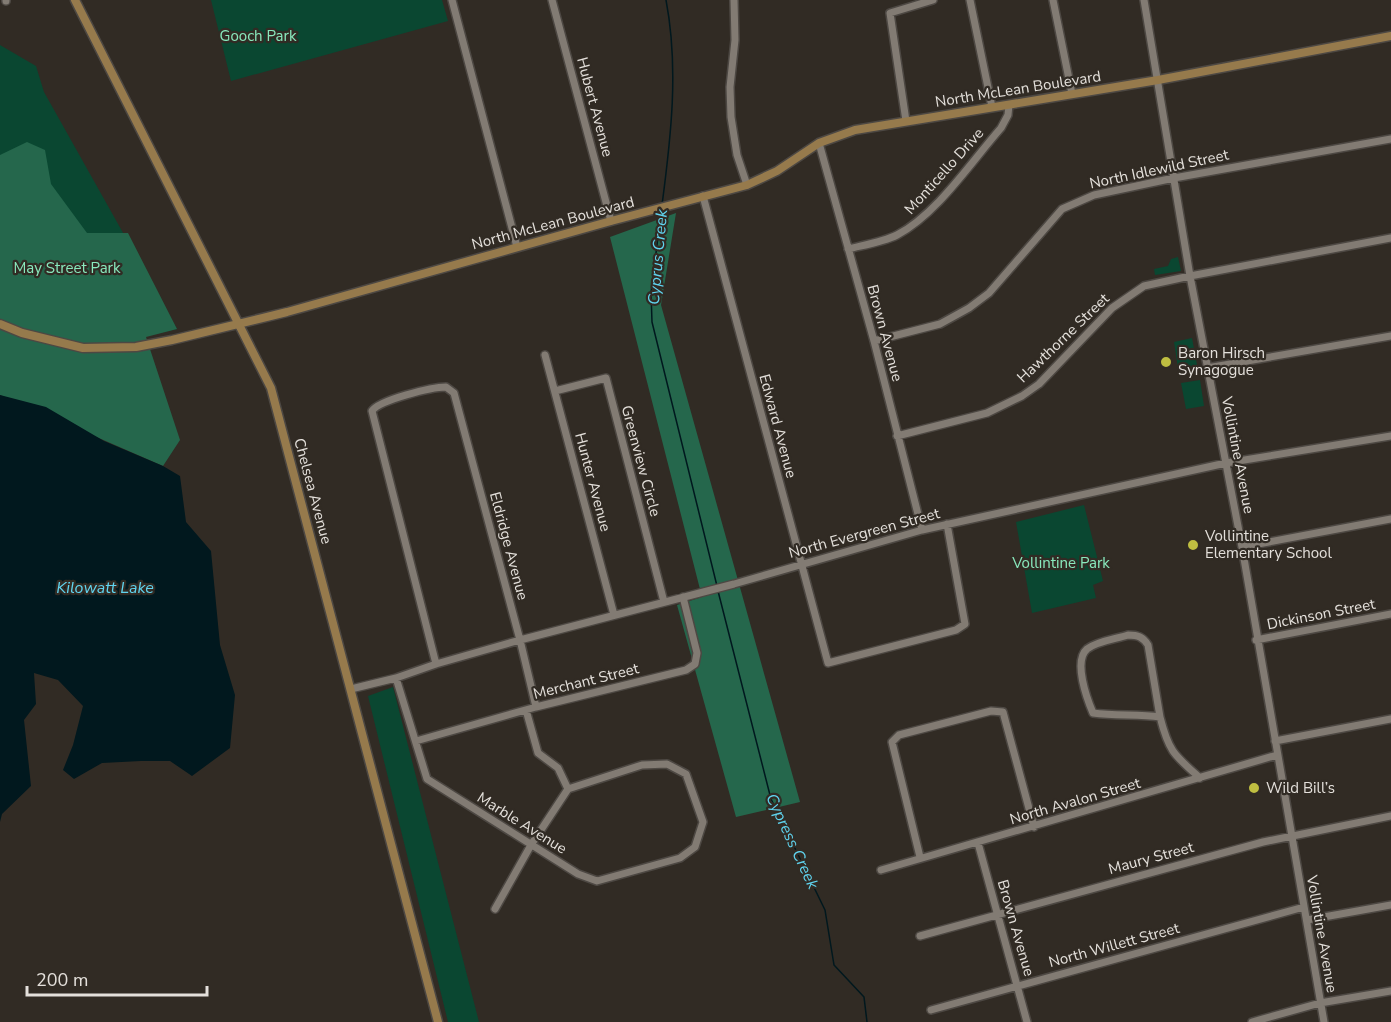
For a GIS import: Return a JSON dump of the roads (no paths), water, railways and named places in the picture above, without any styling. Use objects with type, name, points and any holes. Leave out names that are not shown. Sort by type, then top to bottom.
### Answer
[{"type":"main road","name":"Chelsea Avenue","points":[[75,0],[271,388],[438,1022]]},
{"type":"main road","name":"North McLean Boulevard","points":[[0,324],[22,333],[83,348],[136,347],[240,323],[747,185],[777,171],[819,143],[855,130],[1158,80],[1391,36]]},
{"type":"street","points":[[452,0],[517,247]]},
{"type":"street","name":"Hubert Avenue","points":[[552,0],[611,221]]},
{"type":"street","points":[[734,0],[735,40],[730,87],[731,117],[737,155],[747,185]]},
{"type":"street","points":[[906,122],[890,13],[933,0]]},
{"type":"street","points":[[970,0],[992,107]]},
{"type":"street","points":[[1053,0],[1072,94]]},
{"type":"street","name":"Vollintine Avenue","points":[[1144,0],[1190,276],[1242,547],[1256,640],[1324,1022]]},
{"type":"street","name":"Monticello Drive","points":[[848,249],[895,236],[916,224],[1001,128],[1008,115],[1009,105]]},
{"type":"street","name":"North Idlewild Street","points":[[874,341],[940,324],[969,309],[989,293],[1062,209],[1094,195],[1174,178],[1391,139]]},
{"type":"street","name":"Brown Avenue","points":[[819,143],[874,341],[922,530]]},
{"type":"street","name":"Edward Avenue","points":[[703,196],[828,663],[956,630],[965,624],[946,524]]},
{"type":"street","name":"Hawthorne Street","points":[[897,436],[1007,405],[1039,384],[1121,300],[1136,290],[1190,276],[1391,238]]},
{"type":"street","points":[[1207,368],[1391,336]]},
{"type":"street","name":"Hunter Avenue","points":[[545,355],[614,615]]},
{"type":"street","name":"Greenview Circle","points":[[555,391],[606,378],[664,602]]},
{"type":"street","name":"Eldridge Avenue","points":[[436,664],[372,411],[375,406],[387,401],[446,387],[454,393],[536,707]]},
{"type":"street","name":"North Evergreen Street","points":[[351,689],[396,678],[520,640],[734,584],[946,524],[1226,463],[1391,436]]},
{"type":"street","points":[[1242,547],[1391,519]]},
{"type":"street","name":"Merchant Street","points":[[416,741],[536,707],[686,670],[695,664],[698,653],[683,597]]},
{"type":"street","name":"Dickinson Street","points":[[1256,640],[1391,614]]},
{"type":"street","points":[[1160,717],[1094,713],[1086,697],[1082,671],[1081,662],[1085,651],[1091,646],[1128,635],[1144,638],[1150,654],[1160,717],[1166,739],[1173,754],[1200,778]]},
{"type":"street","name":"Marble Avenue","points":[[396,678],[428,779],[578,874],[597,881],[680,858],[695,847],[703,822],[686,774],[667,764],[642,765],[568,789]]},
{"type":"street","points":[[495,909],[531,845],[568,789],[558,768],[538,753],[526,710]]},
{"type":"street","points":[[920,857],[891,741],[899,735],[991,711],[1003,712],[1034,827]]},
{"type":"street","points":[[1275,741],[1391,718]]},
{"type":"street","name":"North Avalon Street","points":[[880,870],[1277,755]]},
{"type":"street","name":"Maury Street","points":[[920,936],[1290,835],[1391,816]]},
{"type":"street","name":"Brown Avenue","points":[[978,843],[1027,1022]]},
{"type":"street","points":[[1307,920],[1391,905]]},
{"type":"street","name":"North Willett Street","points":[[931,1010],[1304,907]]},
{"type":"street","points":[[1252,1022],[1320,1004],[1391,991]]},
{"type":"water","name":"Kilowatt Lake","points":[[0,395],[46,407],[104,441],[163,466],[180,476],[186,522],[211,551],[220,645],[235,695],[230,748],[192,776],[170,761],[141,761],[102,763],[74,779],[63,770],[73,745],[83,706],[58,680],[34,673],[36,704],[24,720],[31,786],[2,814],[0,822]]},
{"type":"waterway","name":"Cyprus Creek","points":[[662,205],[671,128],[673,77],[666,0]]},
{"type":"waterway","name":"Cyprus Creek","points":[[661,213],[651,293],[652,322],[717,586]]},
{"type":"waterway","name":"Cypress Creek","points":[[718,591],[771,799],[825,910],[834,965],[864,997],[867,1022]]},
{"type":"place","name":"Baron Hirsch Synagogue","points":[[1166,362]]},
{"type":"place","name":"Vollintine Elementary School","points":[[1193,545]]},
{"type":"place","name":"Wild Bill’s","points":[[1254,788]]},
{"type":"park label","name":"Gooch Park","points":[[258,36]]},
{"type":"park label","name":"May Street Park","points":[[67,268]]},
{"type":"park label","name":"Vollintine Park","points":[[1061,563]]}]
